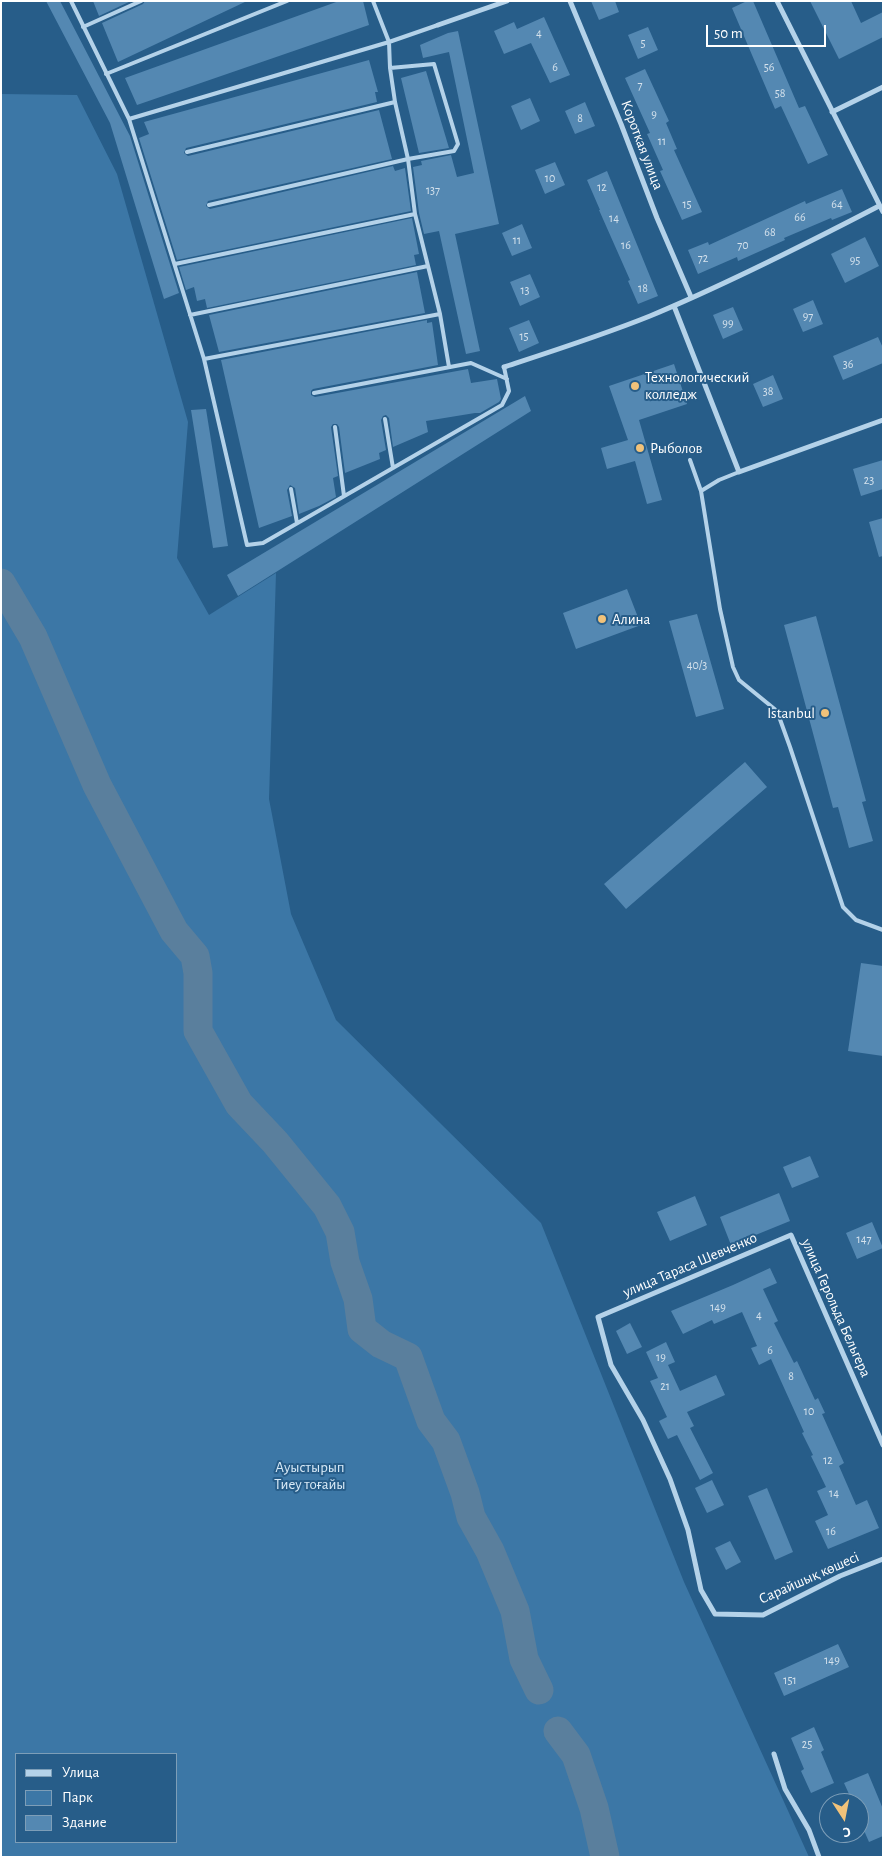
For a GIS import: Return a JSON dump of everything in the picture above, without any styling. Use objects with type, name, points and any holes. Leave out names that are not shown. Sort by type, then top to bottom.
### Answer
[{"type":"street","points":[[438,25],[507,1]]},
{"type":"street","name":"Короткая улица","points":[[570,1],[621,124],[657,218],[691,297]]},
{"type":"street","points":[[777,1],[883,212]]},
{"type":"street","points":[[832,112],[883,87]]},
{"type":"street","points":[[504,367],[570,346],[674,306],[802,246],[879,206]]},
{"type":"street","points":[[674,306],[738,472],[883,420]]},
{"type":"street","name":"улица Тараса Шевченко","points":[[714,1614],[701,1590],[688,1530],[670,1479],[643,1420],[611,1364],[598,1317],[791,1235]]},
{"type":"street","name":"улица Герольда Бельгера","points":[[791,1235],[883,1445]]},
{"type":"street","name":"Сарайшық көшесі","points":[[714,1614],[763,1615],[840,1576],[883,1559]]},
{"type":"street","points":[[774,1754],[785,1789],[809,1830],[819,1857]]},
{"type":"lane","points":[[71,1],[129,119],[204,359],[247,545],[262,543],[502,405],[509,392],[504,367]]},
{"type":"lane","points":[[83,28],[141,1]]},
{"type":"lane","points":[[106,74],[287,1]]},
{"type":"lane","points":[[373,1],[389,42],[390,68],[395,102],[408,159],[415,214],[440,314],[449,367]]},
{"type":"lane","points":[[129,119],[389,42],[438,25]]},
{"type":"lane","points":[[209,205],[408,159],[454,151],[458,144],[434,64],[390,68]]},
{"type":"lane","points":[[187,152],[395,102]]},
{"type":"lane","points":[[175,264],[415,214]]},
{"type":"lane","points":[[190,315],[428,266]]},
{"type":"lane","points":[[204,359],[440,314]]},
{"type":"lane","points":[[314,393],[471,363],[507,379]]},
{"type":"lane","points":[[385,419],[393,468]]},
{"type":"lane","points":[[335,428],[344,496]]},
{"type":"lane","points":[[690,460],[701,492],[720,609],[733,667],[739,680],[777,711],[843,907],[856,920],[883,930]]},
{"type":"lane","points":[[701,492],[719,480],[738,472]]},
{"type":"lane","points":[[291,489],[297,523]]},
{"type":"green space","name":"Ауыстырып Тиеу тоғайы","points":[[1,94],[77,95],[117,174],[188,422],[177,558],[209,615],[276,573],[269,799],[291,914],[336,1020],[541,1223],[684,1582],[809,1857],[1,1857]]},
{"type":"building","points":[[46,1],[60,1],[130,136],[179,293],[164,299],[110,123]]},
{"type":"building","points":[[93,1],[131,1],[99,16]]},
{"type":"building","points":[[145,1],[247,1],[118,62],[102,23],[143,4]]},
{"type":"building","points":[[339,1],[363,1],[369,25],[137,105],[125,78]]},
{"type":"building","points":[[591,1],[615,1],[619,12],[599,20]]},
{"type":"building","points":[[747,1],[753,1],[799,108],[805,106],[828,155],[808,164],[781,106],[775,109],[732,8]]},
{"type":"building","points":[[810,1],[851,1],[861,23],[883,12],[883,37],[839,59]]},
{"type":"building","points":[[544,17],[570,75],[550,83],[531,43],[504,54],[494,31],[514,22],[517,29]]},
{"type":"building","points":[[648,27],[658,50],[638,59],[628,35]]},
{"type":"building","points":[[458,31],[499,224],[455,234],[480,351],[466,354],[439,231],[424,234],[419,213],[413,167],[422,165],[421,161],[451,155],[457,177],[474,173],[449,52],[423,58],[420,45],[448,33]]},
{"type":"building","points":[[369,60],[378,92],[375,92],[377,102],[186,148],[184,153],[188,156],[379,110],[392,159],[208,201],[206,206],[210,209],[393,166],[395,171],[405,168],[411,211],[177,260],[139,138],[149,134],[144,122]]},
{"type":"building","points":[[645,69],[669,121],[666,123],[677,149],[674,150],[702,212],[682,220],[660,171],[663,170],[647,134],[650,133],[625,78]]},
{"type":"building","points":[[426,71],[449,148],[419,153],[401,78]]},
{"type":"building","points":[[530,98],[540,121],[521,130],[511,106]]},
{"type":"building","points":[[585,102],[595,126],[575,134],[565,111]]},
{"type":"building","points":[[555,162],[565,185],[545,194],[535,170]]},
{"type":"building","points":[[607,171],[658,296],[638,304],[628,281],[630,280],[587,180]]},
{"type":"building","points":[[842,189],[852,212],[832,220],[831,218],[784,238],[785,240],[738,261],[737,257],[698,274],[688,250],[708,242],[709,245],[805,201],[806,204]]},
{"type":"building","points":[[412,218],[419,254],[414,255],[416,265],[207,308],[205,299],[197,301],[194,287],[186,290],[179,267]]},
{"type":"building","points":[[522,224],[532,248],[512,256],[502,233]]},
{"type":"building","points":[[865,237],[879,266],[845,283],[831,254]]},
{"type":"building","points":[[417,272],[425,313],[219,352],[209,315]]},
{"type":"building","points":[[530,274],[540,297],[520,306],[510,282]]},
{"type":"building","points":[[813,300],[823,324],[803,332],[793,309]]},
{"type":"building","points":[[733,307],[743,330],[723,339],[713,315]]},
{"type":"building","points":[[427,320],[427,323],[432,322],[438,365],[313,389],[311,395],[315,397],[468,369],[471,383],[497,379],[501,399],[499,402],[480,413],[426,421],[428,432],[393,447],[389,418],[386,415],[383,416],[381,420],[386,450],[379,453],[380,459],[345,473],[339,427],[337,424],[333,424],[331,427],[338,476],[333,478],[336,497],[299,514],[295,488],[290,485],[287,490],[292,516],[259,528],[221,360]]},
{"type":"building","points":[[529,320],[539,343],[519,352],[509,328]]},
{"type":"building","points":[[878,337],[883,348],[883,363],[843,380],[833,356]]},
{"type":"building","points":[[674,364],[687,404],[639,420],[662,500],[647,504],[635,461],[607,469],[601,448],[628,440],[609,386]]},
{"type":"building","points":[[773,375],[783,399],[763,407],[753,384]]},
{"type":"building","points":[[525,396],[531,411],[238,596],[227,575]]},
{"type":"building","points":[[206,409],[228,546],[213,548],[191,410]]},
{"type":"building","points":[[883,460],[883,489],[861,496],[853,469]]},
{"type":"building","points":[[883,518],[883,556],[879,557],[869,522]]},
{"type":"building","name":"Алина","points":[[627,589],[641,625],[576,649],[563,613]]},
{"type":"building","points":[[697,614],[724,709],[696,717],[669,621]]},
{"type":"building","name":"Istanbul","points":[[816,616],[866,801],[862,802],[873,841],[849,848],[838,807],[833,808],[784,625]]},
{"type":"building","points":[[745,762],[767,787],[626,909],[604,884]]},
{"type":"building","points":[[861,963],[883,966],[883,1056],[848,1051]]},
{"type":"building","points":[[810,1156],[819,1177],[792,1188],[783,1167]]},
{"type":"building","points":[[779,1193],[790,1221],[731,1245],[720,1217]]},
{"type":"building","points":[[695,1196],[707,1225],[670,1241],[657,1212]]},
{"type":"building","points":[[872,1222],[883,1248],[857,1259],[846,1233]]},
{"type":"building","points":[[770,1268],[777,1283],[763,1289],[778,1321],[774,1323],[794,1363],[797,1361],[815,1400],[818,1398],[825,1413],[822,1414],[844,1463],[839,1466],[856,1505],[867,1500],[879,1528],[828,1549],[815,1521],[828,1515],[817,1491],[826,1487],[811,1456],[813,1455],[802,1433],[804,1432],[771,1359],[759,1365],[751,1348],[757,1346],[742,1312],[714,1324],[712,1320],[683,1334],[671,1311]]},
{"type":"building","points":[[630,1323],[642,1347],[627,1354],[616,1331]]},
{"type":"building","points":[[666,1342],[675,1362],[668,1365],[680,1391],[716,1375],[725,1395],[687,1412],[694,1426],[690,1428],[713,1473],[700,1480],[677,1435],[668,1439],[659,1421],[667,1417],[650,1381],[658,1378],[646,1352]]},
{"type":"building","points":[[712,1480],[724,1505],[707,1513],[695,1488]]},
{"type":"building","points":[[767,1488],[793,1552],[775,1560],[748,1496]]},
{"type":"building","points":[[730,1541],[741,1562],[726,1570],[715,1548]]},
{"type":"building","points":[[838,1644],[849,1667],[784,1696],[774,1673]]},
{"type":"building","points":[[814,1727],[824,1750],[821,1752],[834,1783],[811,1793],[801,1771],[804,1769],[791,1738]]},
{"type":"building","points":[[868,1773],[883,1809],[883,1836],[869,1842],[869,1793],[848,1793],[844,1783]]},
{"type":"waterway","points":[[1,583],[33,637],[97,785],[174,931],[195,956],[198,973],[198,1031],[239,1104],[275,1142],[327,1206],[340,1232],[345,1262],[358,1299],[362,1329],[381,1344],[408,1357],[431,1421],[446,1441],[465,1493],[471,1517],[490,1551],[515,1611],[524,1659],[539,1690]]},
{"type":"waterway","points":[[558,1731],[576,1755],[594,1808],[605,1857]]},
{"type":"place","name":"Технологический колледж","points":[[635,386]]},
{"type":"place","name":"Рыболов","points":[[640,448]]},
{"type":"place","name":"Алина","points":[[602,619]]},
{"type":"place","name":"Istanbul","points":[[825,713]]}]
